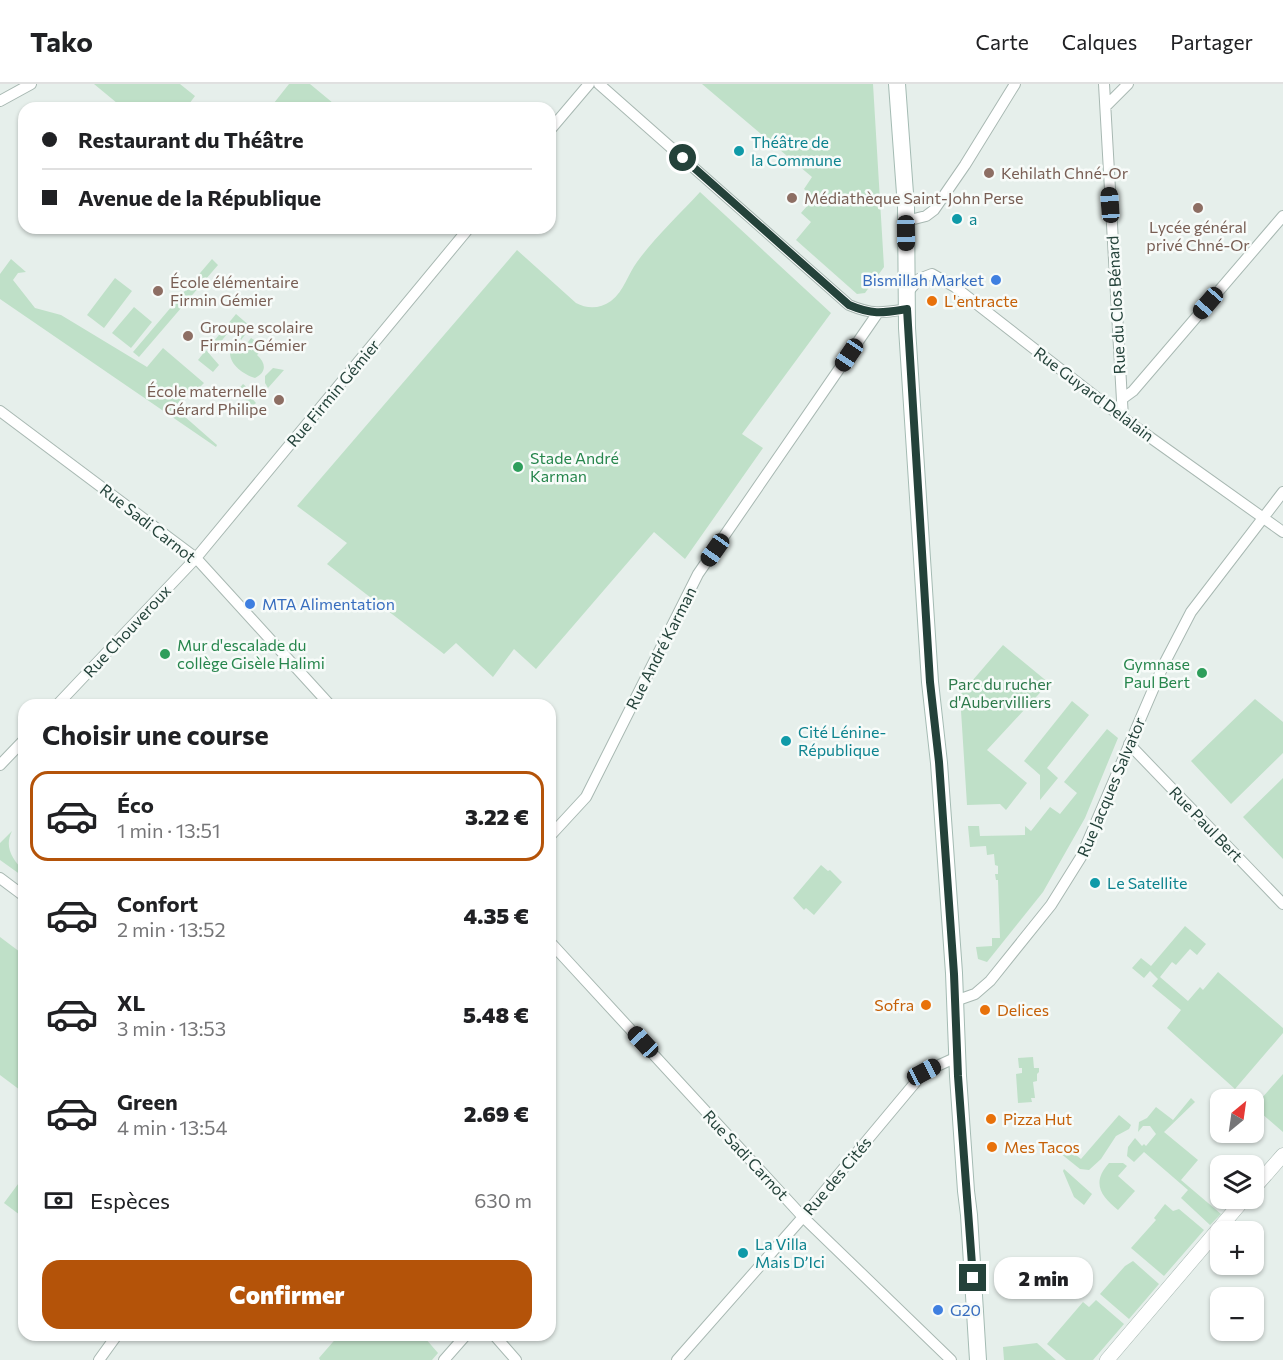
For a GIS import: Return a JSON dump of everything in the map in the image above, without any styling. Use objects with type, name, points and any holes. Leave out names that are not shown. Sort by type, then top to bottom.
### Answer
[{"type":"main road","points":[[897,84],[906,221],[907,301],[930,682],[939,762],[978,1360]]},
{"type":"street","points":[[0,101],[31,84]]},
{"type":"street","points":[[556,123],[589,84]]},
{"type":"street","points":[[599,84],[849,305],[877,314],[907,301]]},
{"type":"street","points":[[906,221],[926,216],[934,210],[1015,84]]},
{"type":"street","name":"Rue du Clos Bénard","points":[[1104,84],[1123,418]]},
{"type":"street","points":[[1106,106],[1128,84]]},
{"type":"street","points":[[1122,399],[1133,391],[1283,216]]},
{"type":"street","name":"Rue Firmin Gémier","points":[[196,558],[464,234]]},
{"type":"street","name":"Rue Guyard Delalain","points":[[907,301],[919,279],[932,274],[955,286],[1123,418],[1283,532]]},
{"type":"street","name":"Rue André Karman","points":[[556,830],[586,797],[698,574],[877,314]]},
{"type":"street","name":"Rue Sadi Carnot","points":[[0,411],[196,558],[325,699]]},
{"type":"street","name":"Rue Jacques Salvator","points":[[955,1001],[975,994],[990,981],[1051,905],[1082,857],[1169,654],[1191,612],[1283,492]]},
{"type":"street","name":"Rue Chouveroux","points":[[63,699],[196,558]]},
{"type":"street","name":"Rue Paul Bert","points":[[1130,744],[1283,904]]},
{"type":"street","points":[[0,765],[18,746]]},
{"type":"street","points":[[0,878],[18,892]]},
{"type":"street","name":"Rue Sadi Carnot","points":[[556,949],[803,1218],[951,1360]]},
{"type":"street","name":"Rue des Cités","points":[[677,1360],[803,1218],[924,1072],[957,1057]]},
{"type":"street","points":[[1264,1177],[1283,1155]]},
{"type":"street","points":[[1107,1360],[1236,1209]]},
{"type":"street","points":[[99,1360],[113,1341]]},
{"type":"street","points":[[444,1360],[461,1341]]},
{"type":"street","points":[[499,1341],[516,1360]]},
{"type":"green space","points":[[94,84],[180,84],[195,96],[190,102],[116,102]]},
{"type":"green space","points":[[289,84],[310,84],[332,102],[275,102]]},
{"type":"green space","points":[[702,84],[873,84],[884,267],[865,293],[857,294],[796,240],[811,222],[801,213],[814,198],[804,189],[812,177]]},
{"type":"green space","points":[[700,192],[831,313],[742,434],[763,448],[685,559],[654,532],[536,669],[514,649],[493,677],[456,643],[444,654],[327,564],[347,543],[297,506],[517,250],[576,303],[589,307],[602,306],[615,297],[644,253]]},
{"type":"green space","points":[[11,259],[26,272],[18,273],[13,280],[35,308],[61,315],[147,367],[163,348],[204,383],[199,388],[196,386],[176,409],[217,445],[216,447],[0,299],[0,274]]},
{"type":"green space","points":[[212,259],[218,265],[139,357],[133,352]]},
{"type":"green space","points":[[115,278],[132,291],[104,328],[87,315]]},
{"type":"green space","points":[[134,307],[152,322],[131,348],[112,333]]},
{"type":"green space","points":[[236,314],[251,327],[241,340],[238,328],[234,325],[216,348],[209,347]]},
{"type":"green space","points":[[251,338],[259,343],[261,351],[257,355],[264,367],[262,373],[255,378],[236,367],[230,353],[231,348],[240,345],[252,351],[248,342]]},
{"type":"green space","points":[[206,350],[219,365],[213,372],[198,360]]},
{"type":"green space","points":[[273,368],[284,370],[268,388],[265,376]]},
{"type":"green space","points":[[243,384],[249,389],[249,395],[256,403],[253,406],[236,392]]},
{"type":"green space","name":"Parc du rucher d'Aubervilliers","points":[[1003,645],[1049,683],[987,750],[1027,783],[1006,810],[1000,804],[967,805],[960,695]]},
{"type":"green space","points":[[1255,699],[1283,722],[1283,753],[1231,804],[1191,761]]},
{"type":"green space","points":[[1072,701],[1089,715],[1047,768],[1058,778],[1040,800],[1040,775],[1024,761]]},
{"type":"green space","points":[[1107,729],[1118,738],[1085,818],[1043,892],[987,962],[978,959],[976,947],[992,946],[992,938],[1000,938],[998,880],[995,874],[998,874],[998,866],[995,865],[994,854],[987,855],[986,846],[970,847],[968,826],[979,826],[980,836],[1025,835],[1025,826],[1031,831],[1050,807],[1060,814],[1077,793],[1064,782]]},
{"type":"green space","points":[[1283,778],[1283,859],[1243,817]]},
{"type":"green space","points":[[12,831],[9,848],[18,864],[18,873],[0,860],[0,843]]},
{"type":"green space","points":[[821,865],[842,882],[814,915],[806,908],[804,910],[793,898]]},
{"type":"green space","points":[[1185,926],[1206,944],[1197,955],[1190,949],[1176,965],[1172,962],[1160,977],[1188,1001],[1200,987],[1203,990],[1218,972],[1283,1028],[1283,1033],[1235,1089],[1167,1028],[1181,1010],[1152,986],[1158,979],[1150,971],[1144,978],[1132,968],[1141,958],[1151,966]]},
{"type":"green space","points":[[0,937],[18,950],[18,1088],[0,1075]]},
{"type":"green space","points":[[1033,1057],[1034,1068],[1039,1068],[1037,1081],[1033,1082],[1035,1098],[1031,1098],[1032,1102],[1018,1103],[1016,1074],[1022,1073],[1022,1068],[1019,1068],[1018,1058]]},
{"type":"green space","points":[[1283,1074],[1283,1132],[1264,1116],[1264,1096]]},
{"type":"green space","points":[[1191,1098],[1195,1102],[1164,1132],[1198,1160],[1181,1180],[1210,1205],[1210,1209],[1215,1209],[1221,1214],[1214,1221],[1210,1221],[1210,1225],[1181,1198],[1188,1190],[1144,1152],[1134,1162],[1127,1156],[1128,1147],[1135,1138],[1142,1146],[1144,1144],[1146,1146],[1156,1134],[1150,1126],[1143,1126],[1138,1132],[1139,1122],[1147,1118],[1156,1107],[1173,1120]]},
{"type":"green space","points":[[1119,1115],[1131,1125],[1129,1129],[1116,1136],[1101,1159],[1089,1170],[1080,1169],[1055,1149],[1061,1143],[1081,1159]]},
{"type":"green space","points":[[1109,1163],[1123,1163],[1127,1166],[1118,1176],[1135,1191],[1118,1210],[1107,1200],[1100,1189],[1100,1177]]},
{"type":"green space","points":[[1064,1169],[1092,1194],[1084,1205],[1074,1197]]},
{"type":"green space","points":[[18,1184],[18,1214],[4,1203]]},
{"type":"green space","points":[[1165,1204],[1173,1211],[1179,1209],[1204,1230],[1164,1276],[1131,1248],[1156,1220],[1154,1218]]},
{"type":"green space","points":[[1133,1261],[1159,1284],[1129,1319],[1100,1294],[1125,1266]]},
{"type":"green space","points":[[1096,1300],[1124,1324],[1093,1360],[1066,1360],[1047,1344],[1083,1302],[1089,1307]]},
{"type":"green space","points":[[334,1341],[428,1341],[438,1353],[432,1360],[320,1360],[319,1358]]},
{"type":"green space","points":[[1037,1343],[1056,1360],[1004,1360],[1003,1347]]},
{"type":"place","name":"Théâtre de la Commune","points":[[739,151]]},
{"type":"place","name":"Kehilath Chné-Or","points":[[989,173]]},
{"type":"place","name":"Médiathèque Saint-John Perse","points":[[792,198]]},
{"type":"place","name":"Lycée général privé Chné-Or","points":[[1198,208]]},
{"type":"place","name":"a","points":[[957,219]]},
{"type":"place","name":"Bismillah Market","points":[[996,280]]},
{"type":"place","name":"École élémentaire Firmin Gémier","points":[[158,291]]},
{"type":"place","name":"L'entracte","points":[[932,301]]},
{"type":"place","name":"Groupe scolaire Firmin-Gémier","points":[[188,336]]},
{"type":"place","name":"École maternelle Gérard Philipe","points":[[279,400]]},
{"type":"place","name":"Stade André Karman","points":[[518,467]]},
{"type":"place","name":"MTA Alimentation","points":[[250,604]]},
{"type":"place","name":"Mur d'escalade du collège Gisèle Halimi","points":[[165,654]]},
{"type":"place","name":"Gymnase Paul Bert","points":[[1202,673]]},
{"type":"place","name":"Cité Lénine- République","points":[[786,741]]},
{"type":"place","name":"Le Satellite","points":[[1095,883]]},
{"type":"place","name":"Sofra","points":[[926,1005]]},
{"type":"place","name":"Delices","points":[[985,1010]]},
{"type":"place","name":"Pizza Hut","points":[[991,1119]]},
{"type":"place","name":"Mes Tacos","points":[[992,1147]]},
{"type":"place","name":"La Villa Mais D’Ici","points":[[743,1253]]},
{"type":"place","name":"G20","points":[[938,1310]]},
{"type":"route","points":[[683,158],[849,305],[877,314],[907,309],[930,682],[939,762],[973,1278]]}]
